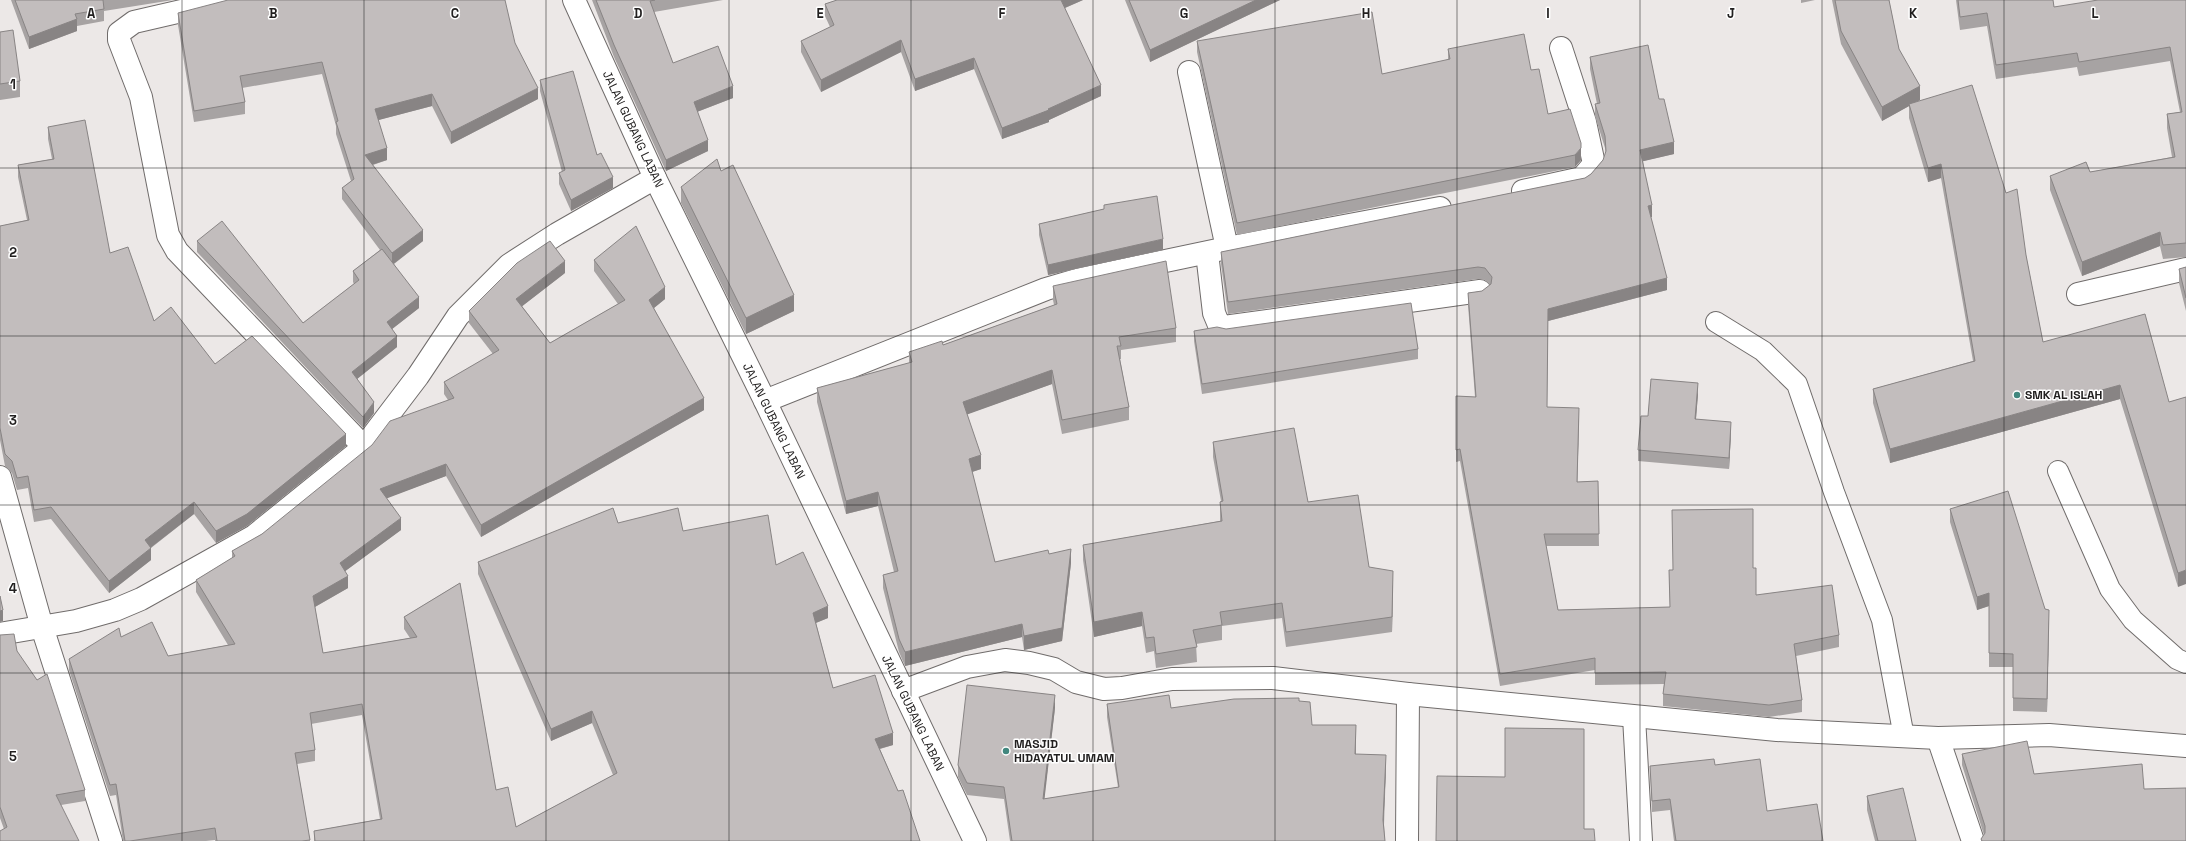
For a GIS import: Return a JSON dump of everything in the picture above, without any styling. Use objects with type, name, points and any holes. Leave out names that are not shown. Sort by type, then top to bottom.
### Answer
[{"type":"street","points":[[229,0],[134,22],[119,33],[122,47],[141,98],[168,235],[177,251],[364,447]]},
{"type":"street","name":"JALAN GUBANG LABAN","points":[[574,0],[655,178],[765,400],[975,841]]},
{"type":"street","points":[[1506,194],[1582,178],[1594,164],[1585,122],[1561,48]]},
{"type":"street","points":[[1189,72],[1217,250],[1214,313],[1219,325],[1224,327],[1480,291]]},
{"type":"street","points":[[0,634],[76,621],[115,610],[148,595],[254,536],[364,447],[418,376],[458,316],[504,270],[557,234],[655,178]]},
{"type":"street","points":[[765,400],[1046,289],[1080,279],[1217,250],[1457,205]]},
{"type":"street","points":[[2078,294],[2186,269]]},
{"type":"street","points":[[0,477],[42,627],[111,841]]},
{"type":"street","points":[[903,691],[967,667],[1005,660],[1030,663],[1054,669],[1076,682],[1104,689],[1122,688],[1172,679],[1273,678],[1408,694],[1777,730],[1938,738],[2049,735],[2186,746]]},
{"type":"street","points":[[1407,841],[1408,694]]},
{"type":"street","points":[[1634,717],[1641,841]]},
{"type":"street","points":[[1938,738],[1973,841]]},
{"type":"lane","points":[[1716,322],[1763,351],[1797,384],[1834,492],[1882,620],[1904,737]]},
{"type":"lane","points":[[2058,471],[2110,589],[2132,620],[2177,659],[2186,663]]},
{"type":"building","points":[[15,0],[103,0],[104,9],[75,14],[77,19],[29,37]]},
{"type":"building","points":[[228,0],[505,0],[515,43],[538,88],[451,132],[432,94],[375,109],[387,148],[365,155],[423,230],[392,253],[342,188],[354,179],[336,122],[338,121],[322,62],[240,76],[245,102],[194,111],[178,13]]},
{"type":"building","points":[[596,0],[655,0],[650,1],[673,63],[718,46],[733,86],[694,102],[708,140],[666,160],[614,45]]},
{"type":"building","points":[[837,0],[1061,0],[1101,85],[1048,109],[1049,110],[1002,128],[974,58],[915,79],[901,40],[821,80],[801,41],[834,25],[825,4]]},
{"type":"building","points":[[1129,0],[1256,0],[1150,50]]},
{"type":"building","points":[[1835,0],[1889,0],[1899,49],[1920,86],[1882,107],[1841,31]]},
{"type":"building","points":[[1958,0],[2053,0],[2054,7],[2098,0],[2186,0],[2186,243],[2163,245],[2160,232],[2082,262],[2050,176],[2086,162],[2090,172],[2175,157],[2167,114],[2182,112],[2170,47],[2079,62],[2077,53],[1996,65],[1987,13],[1960,17]]},
{"type":"building","points":[[1372,12],[1382,74],[1450,59],[1448,49],[1524,34],[1531,70],[1539,69],[1548,114],[1570,109],[1581,143],[1581,148],[1575,155],[1237,223],[1197,41]]},
{"type":"building","points":[[13,30],[20,81],[0,84],[0,32]]},
{"type":"building","points":[[1648,45],[1659,99],[1664,99],[1674,142],[1640,150],[1652,205],[1648,206],[1667,278],[1548,309],[1547,407],[1579,408],[1577,482],[1598,481],[1599,534],[1544,534],[1558,610],[1670,607],[1669,570],[1673,570],[1672,510],[1753,509],[1753,568],[1756,568],[1756,595],[1832,585],[1839,635],[1794,644],[1802,700],[1769,705],[1663,694],[1666,672],[1595,673],[1595,658],[1500,674],[1460,449],[1456,450],[1456,396],[1476,397],[1468,293],[1482,291],[1491,284],[1492,277],[1485,268],[1478,267],[1228,302],[1221,252],[1585,178],[1591,174],[1603,160],[1606,151],[1605,136],[1595,104],[1600,103],[1590,57]]},
{"type":"building","points":[[573,71],[597,155],[601,153],[613,177],[571,200],[559,173],[565,170],[540,80]]},
{"type":"building","points":[[1972,85],[2006,193],[2017,189],[2026,255],[2043,342],[2145,314],[2169,402],[2186,397],[2186,570],[2178,573],[2120,385],[1890,449],[1873,389],[1975,361],[1941,164],[1928,168],[1909,104]]},
{"type":"building","points":[[85,120],[110,253],[128,247],[154,321],[171,307],[215,364],[252,336],[346,434],[247,514],[216,531],[194,502],[145,540],[151,548],[109,581],[51,507],[34,510],[28,476],[17,478],[12,461],[5,454],[0,428],[0,226],[29,220],[18,165],[54,159],[48,127]]},
{"type":"building","points":[[717,159],[721,171],[733,165],[794,295],[746,318],[681,187]]},
{"type":"building","points":[[1157,196],[1163,239],[1048,265],[1039,224],[1104,209],[1104,205]]},
{"type":"building","points":[[222,221],[303,323],[359,280],[353,271],[382,249],[419,297],[387,322],[397,336],[352,372],[374,402],[363,417],[197,241]]},
{"type":"building","points":[[636,226],[665,287],[649,300],[704,398],[481,525],[446,464],[380,489],[401,518],[340,563],[348,576],[313,596],[323,653],[417,637],[404,617],[460,583],[496,790],[508,787],[516,827],[617,773],[592,711],[551,729],[478,562],[613,508],[618,523],[678,508],[683,531],[768,515],[776,565],[803,552],[828,606],[813,613],[833,688],[875,675],[893,733],[875,739],[898,791],[903,790],[920,841],[315,841],[314,831],[382,819],[362,704],[310,713],[315,750],[295,753],[310,840],[217,841],[215,828],[125,841],[116,784],[110,785],[69,659],[119,628],[121,637],[152,622],[168,656],[235,644],[196,580],[235,556],[232,551],[262,534],[372,445],[390,421],[454,398],[444,382],[499,350],[469,311],[517,263],[550,241],[565,261],[516,299],[550,343],[625,300],[594,260]]},
{"type":"building","points":[[1166,261],[1176,328],[1119,337],[1121,346],[1117,346],[1129,407],[1062,420],[1052,370],[963,402],[981,455],[969,459],[995,562],[1048,550],[1049,554],[1071,549],[1062,628],[1024,636],[1022,624],[905,652],[899,639],[883,575],[898,571],[878,492],[846,501],[817,388],[912,362],[909,352],[942,341],[943,345],[1057,304],[1053,286]]},
{"type":"building","points":[[2186,267],[2186,298],[2179,269]]},
{"type":"building","points":[[1411,303],[1418,349],[1202,384],[1194,331],[1217,327],[1226,329]]},
{"type":"building","points":[[1651,379],[1698,383],[1695,419],[1731,422],[1729,458],[1638,450],[1641,416],[1648,416]]},
{"type":"building","points":[[1294,428],[1308,502],[1358,495],[1369,567],[1393,571],[1392,617],[1286,632],[1282,603],[1220,612],[1222,625],[1193,630],[1197,647],[1156,654],[1154,637],[1146,638],[1142,612],[1094,622],[1083,545],[1222,521],[1220,502],[1223,501],[1213,442]]},
{"type":"building","points":[[2008,491],[2045,609],[2049,610],[2047,699],[2013,698],[2013,654],[1989,653],[1989,593],[1977,597],[1950,509]]},
{"type":"building","points":[[0,596],[3,610],[0,611]]},
{"type":"building","points":[[14,634],[17,651],[37,680],[47,674],[85,790],[56,795],[79,841],[0,841],[0,831],[7,827],[0,807],[0,635]]},
{"type":"building","points":[[967,685],[1055,695],[1043,799],[1119,787],[1107,704],[1169,695],[1171,708],[1234,699],[1299,698],[1299,701],[1310,702],[1312,725],[1356,725],[1355,754],[1386,755],[1383,820],[1385,841],[1012,841],[1004,787],[967,783],[958,765]]},
{"type":"building","points":[[1505,728],[1584,729],[1584,829],[1594,829],[1595,841],[1436,841],[1437,776],[1505,777]]},
{"type":"building","points":[[2027,741],[2034,774],[2142,764],[2144,789],[2186,788],[2186,841],[1982,841],[1981,839],[1985,833],[1985,826],[1962,754]]},
{"type":"building","points":[[1714,759],[1715,765],[1760,759],[1767,811],[1817,804],[1823,841],[1676,841],[1670,799],[1652,801],[1650,766]]},
{"type":"building","points":[[1903,788],[1916,841],[1878,841],[1867,796]]},
{"type":"place","name":"SMK AL ISLAH","points":[[2017,395]]},
{"type":"place","name":"MASJID HIDAYATUL UMAM","points":[[1006,751]]}]
